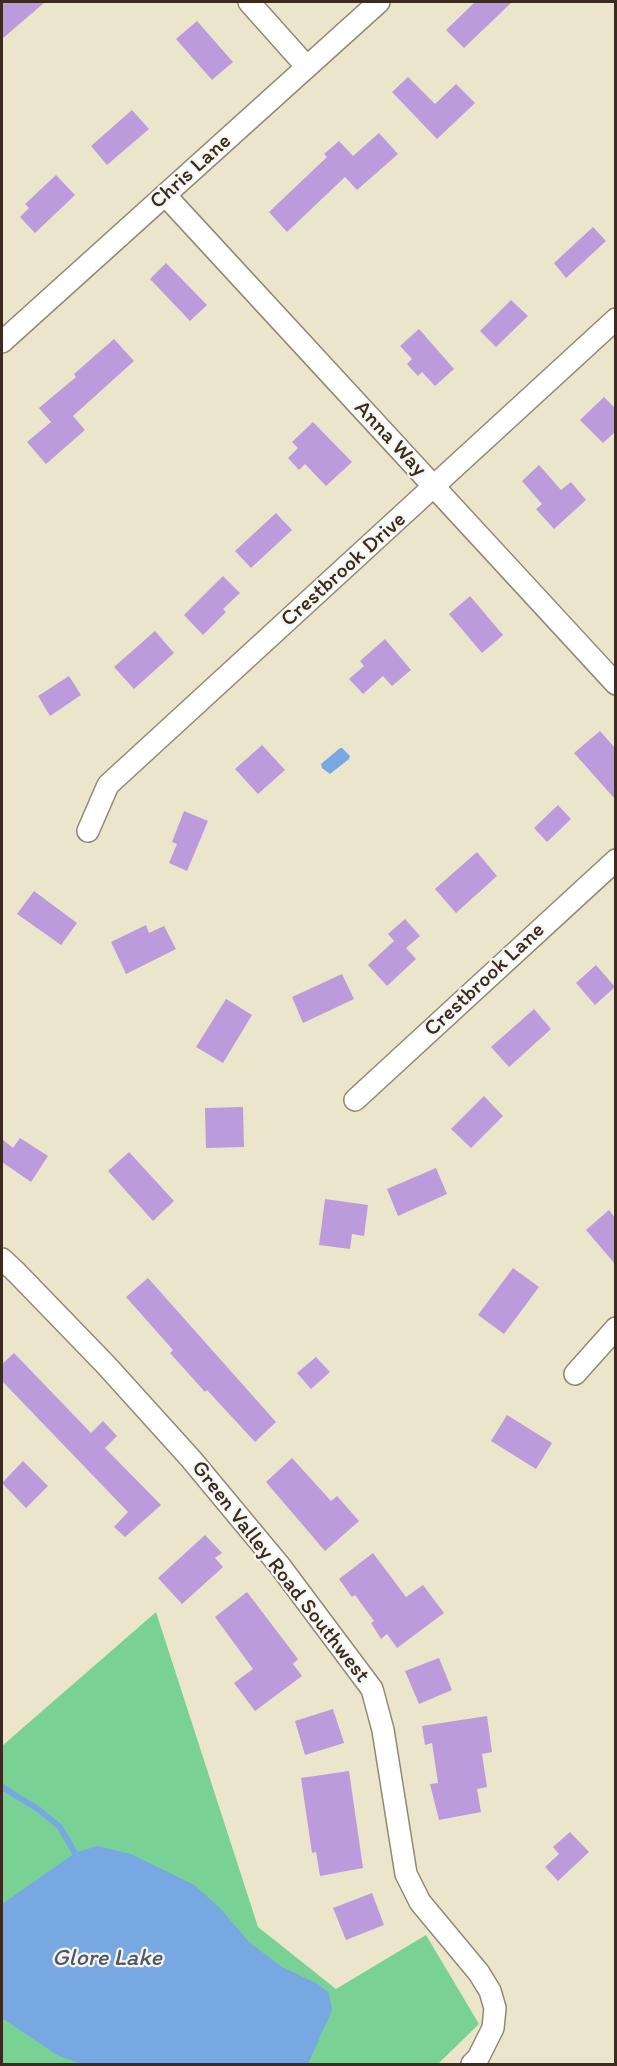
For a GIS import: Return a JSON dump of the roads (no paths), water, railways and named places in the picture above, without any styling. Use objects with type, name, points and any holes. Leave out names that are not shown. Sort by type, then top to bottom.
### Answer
[{"type":"street","points":[[249,2],[308,68]]},
{"type":"street","name":"Chris Lane","points":[[2,342],[379,2]]},
{"type":"street","name":"Anna Way","points":[[165,195],[615,684]]},
{"type":"street","name":"Crestbrook Drive","points":[[88,831],[108,785],[615,319]]},
{"type":"street","name":"Crestbrook Lane","points":[[355,1100],[615,860]]},
{"type":"street","name":"Green Valley Road Southwest","points":[[2,1260],[106,1365],[190,1459],[280,1566],[372,1689],[383,1730],[406,1874],[420,1902],[479,1972],[490,1991],[495,2008],[494,2028],[478,2058],[472,2064]]},
{"type":"street","points":[[575,1374],[615,1328]]},
{"type":"water","points":[[340,748],[350,756],[349,759],[330,774],[322,768],[321,764]]},
{"type":"water","name":"Glore Lake","points":[[97,1846],[131,1854],[194,1885],[220,1908],[249,1942],[282,1967],[318,1984],[329,1993],[332,2010],[308,2064],[81,2064],[57,2055],[2,2018],[2,1904],[75,1853]]},
{"type":"waterway","points":[[2,1787],[38,1809],[60,1827],[75,1853]]}]
